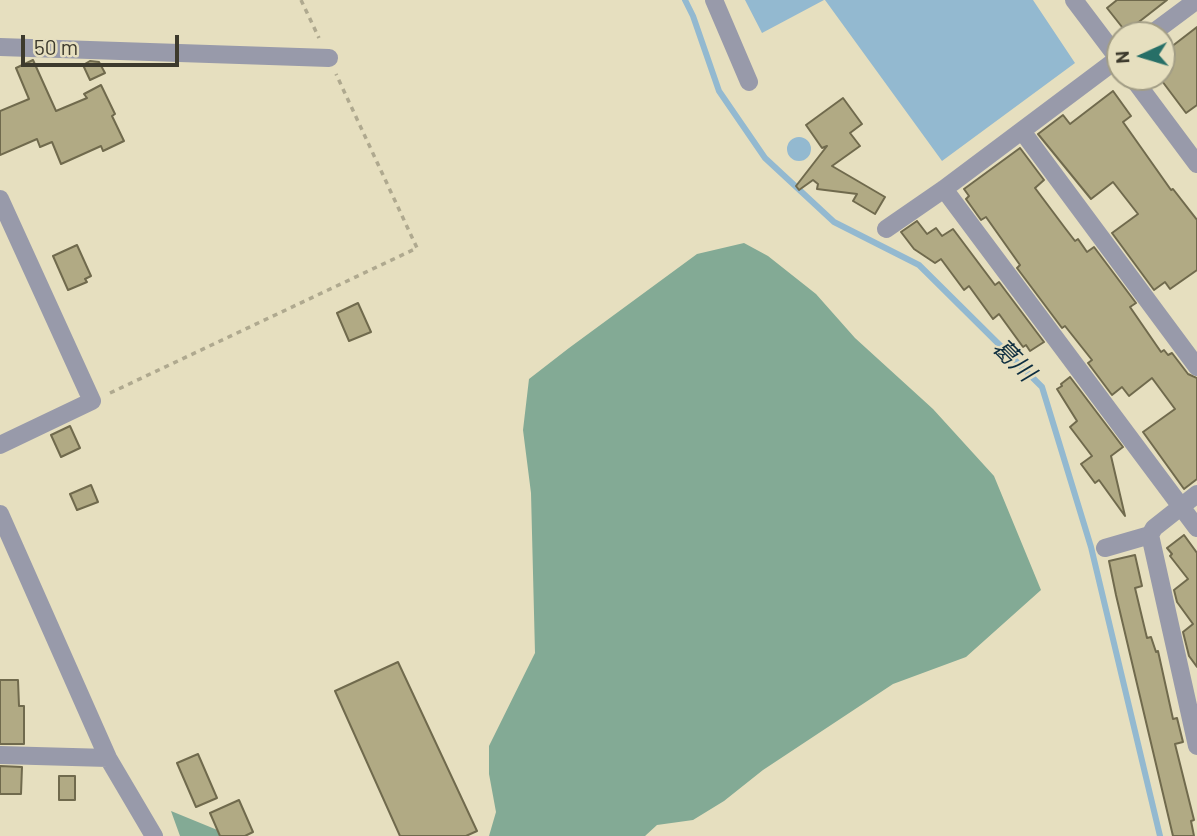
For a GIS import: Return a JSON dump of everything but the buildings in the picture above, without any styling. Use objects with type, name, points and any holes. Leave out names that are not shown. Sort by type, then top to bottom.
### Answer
[{"type":"street","points":[[714,0],[749,82]]},
{"type":"street","points":[[1073,0],[1106,42]]},
{"type":"street","points":[[1169,21],[1197,0]]},
{"type":"street","points":[[0,47],[329,58]]},
{"type":"street","points":[[886,229],[1106,69]]},
{"type":"street","points":[[1142,91],[1197,164]]},
{"type":"street","points":[[1021,131],[1197,367]]},
{"type":"street","points":[[944,189],[1197,528]]},
{"type":"street","points":[[0,199],[92,401],[0,445]]},
{"type":"street","points":[[1197,494],[1154,528],[1150,535],[1197,746]]},
{"type":"street","points":[[0,514],[108,758],[154,836]]},
{"type":"street","points":[[1105,548],[1150,535]]},
{"type":"street","points":[[1182,682],[1197,696]]},
{"type":"street","points":[[0,755],[108,758]]},
{"type":"path","points":[[92,401],[417,248],[302,0]]},
{"type":"green space","points":[[744,243],[768,256],[816,294],[855,338],[933,409],[994,476],[1041,590],[966,657],[893,684],[693,820],[657,825],[645,836],[489,836],[496,812],[489,774],[489,746],[535,653],[531,493],[523,430],[529,379],[697,254]]},
{"type":"green space","points":[[171,811],[232,836],[180,836]]},
{"type":"water","points":[[745,0],[824,0],[762,33]]},
{"type":"water","points":[[825,0],[1033,0],[1075,63],[942,161]]},
{"type":"water","points":[[799,137],[807,141],[811,149],[807,157],[799,161],[791,157],[787,149],[791,141]]},
{"type":"waterway","name":"葛川","points":[[685,0],[719,91],[765,158],[834,222],[919,265],[1042,387],[1091,547],[1160,836]]}]
